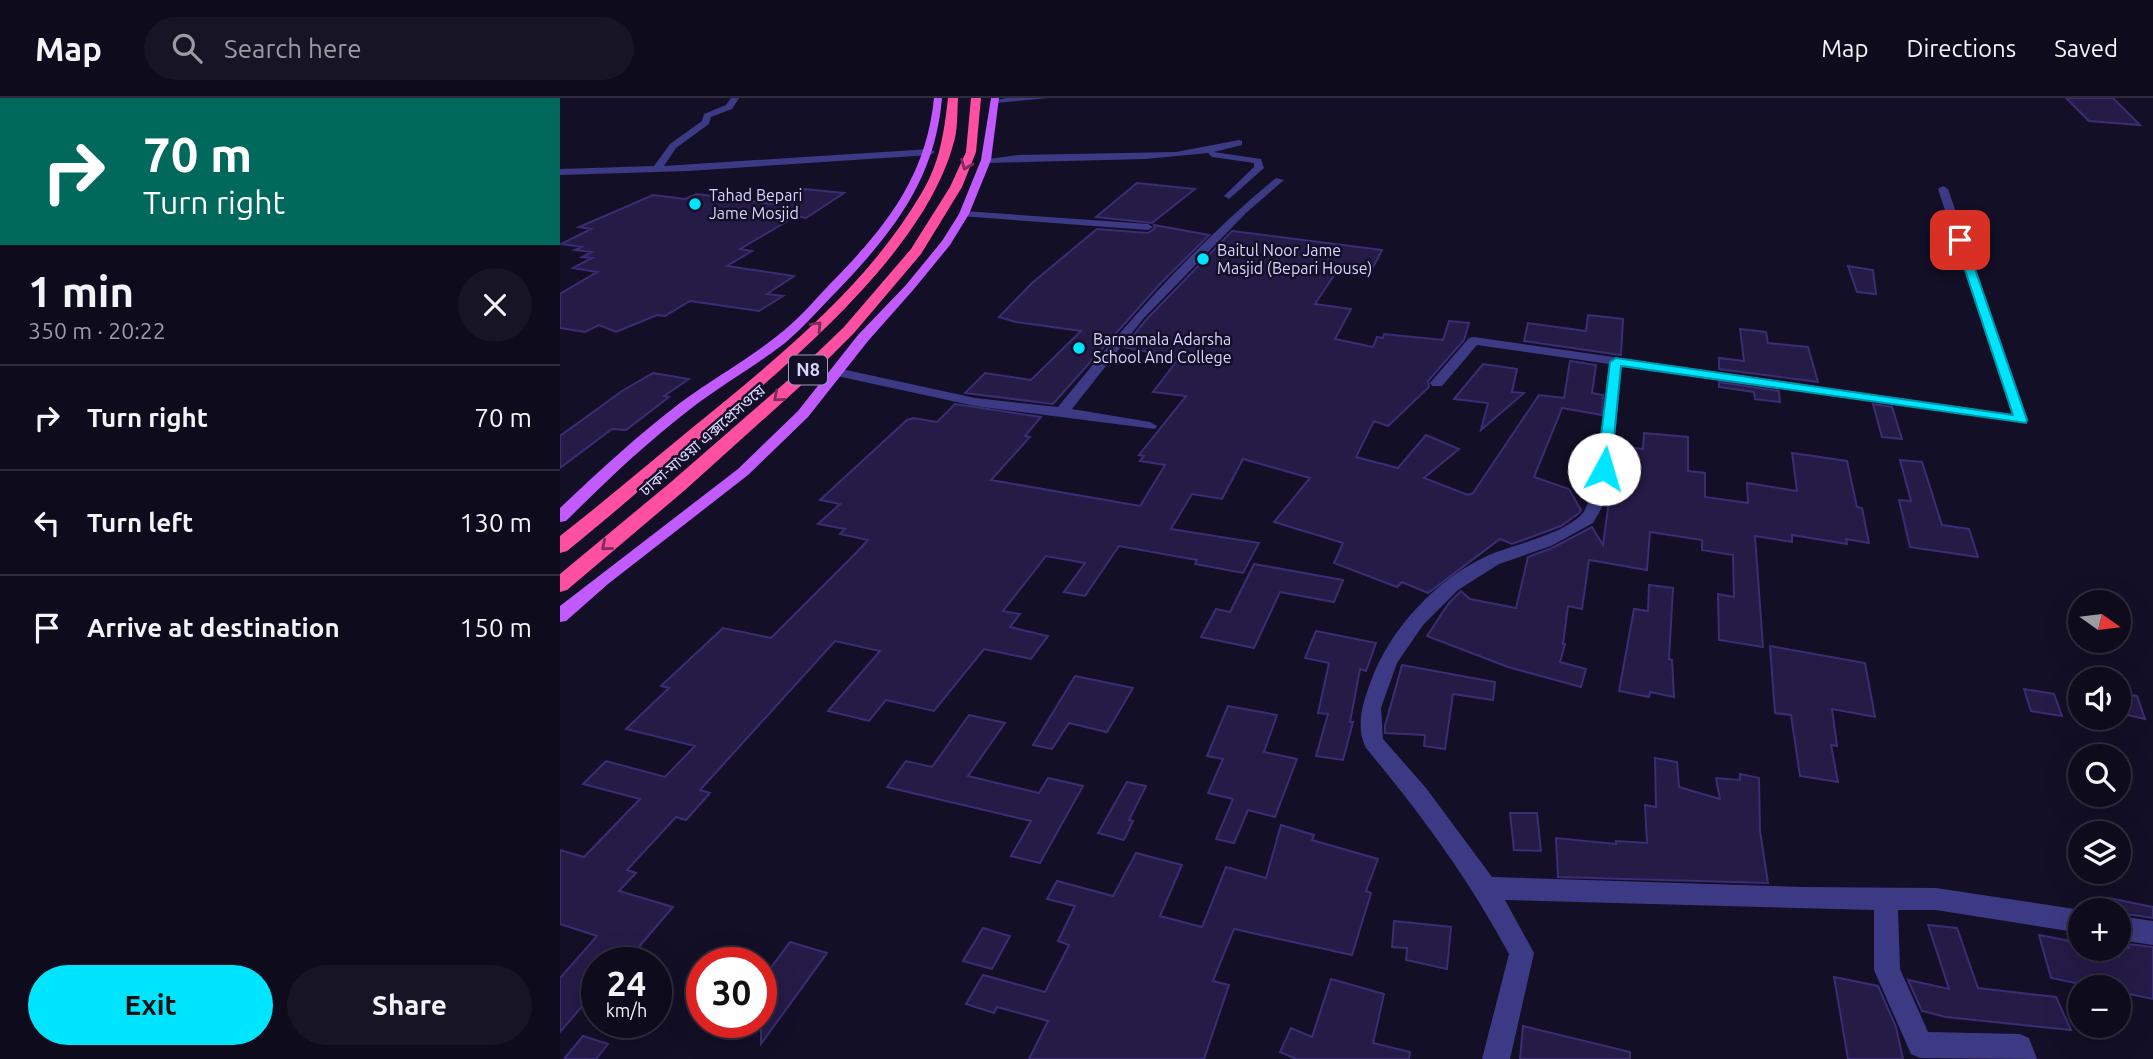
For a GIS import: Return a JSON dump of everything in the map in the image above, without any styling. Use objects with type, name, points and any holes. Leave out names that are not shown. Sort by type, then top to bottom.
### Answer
[{"type":"highway","name":"ঢাকা-মাওয়া এক্সপ্রেসওয়ে","points":[[560,546],[809,335],[880,261],[915,214],[942,165],[954,117],[953,98]]},
{"type":"highway","name":"ঢাকা-মাওয়া এক্সপ্রেসওয়ে","points":[[560,585],[790,387],[857,320],[916,251],[956,187],[971,152],[976,98]]},
{"type":"main road","points":[[560,517],[630,451],[705,391],[791,331],[875,244],[904,207],[930,152],[938,115],[938,98]]},
{"type":"main road","points":[[560,616],[602,580],[743,472],[803,414],[947,243],[964,214],[986,160],[996,100]]},
{"type":"street","points":[[657,169],[673,146],[706,122],[707,116],[714,111],[729,107],[735,98]]},
{"type":"street","points":[[996,100],[1045,98]]},
{"type":"street","points":[[1205,153],[1239,143]]},
{"type":"street","points":[[560,172],[657,169],[930,152]]},
{"type":"street","points":[[986,160],[1073,155],[1113,159],[1205,153],[1258,161],[1259,168],[1229,196]]},
{"type":"street","points":[[1062,412],[1139,316],[1243,211],[1279,180]]},
{"type":"street","points":[[1437,383],[1474,341],[1759,380],[2021,420],[1943,189]]},
{"type":"street","points":[[964,214],[1148,227]]},
{"type":"street","points":[[1496,1059],[1522,953],[1486,888],[1418,795],[1373,742],[1371,708],[1388,661],[1417,620],[1452,586],[1493,560],[1545,542],[1587,519],[1601,495],[1616,362]]},
{"type":"street","points":[[837,372],[975,402],[1150,425]]},
{"type":"street","points":[[1486,888],[1936,899],[2068,920]]},
{"type":"street","points":[[1886,899],[1887,970],[1920,1045],[2020,1048],[2023,1059]]},
{"type":"street","points":[[2131,930],[2153,933]]},
{"type":"building","points":[[2066,98],[2113,98],[2140,125],[2089,121]]},
{"type":"building","points":[[1137,183],[1195,189],[1152,223],[1096,217]]},
{"type":"building","points":[[804,189],[844,193],[806,218],[796,216],[740,249],[752,251],[727,266],[794,276],[767,294],[783,296],[759,311],[690,301],[665,316],[657,315],[616,332],[599,325],[585,332],[560,328],[560,294],[597,272],[573,268],[592,258],[582,257],[592,252],[575,250],[582,247],[561,244],[591,229],[579,227],[653,195],[685,199],[697,194],[773,204]]},
{"type":"building","points":[[1154,225],[1209,235],[1159,285],[1053,404],[965,393],[985,373],[1031,380],[1081,331],[999,317],[1032,283],[1097,229],[1148,233],[1155,228]]},
{"type":"building","points":[[1232,231],[1382,250],[1371,271],[1339,268],[1315,304],[1351,309],[1335,339],[1373,347],[1377,337],[1383,338],[1384,334],[1443,340],[1449,321],[1469,323],[1464,340],[1428,381],[1429,387],[1388,426],[1374,421],[1356,457],[1398,468],[1426,435],[1459,449],[1424,478],[1468,495],[1473,493],[1539,395],[1564,398],[1570,361],[1596,365],[1592,393],[1603,395],[1602,415],[1562,408],[1534,477],[1569,489],[1581,510],[1561,526],[1512,544],[1500,539],[1428,593],[1402,582],[1397,587],[1334,563],[1343,543],[1274,522],[1310,478],[1243,459],[1222,499],[1192,494],[1171,529],[1259,543],[1243,573],[1195,564],[1197,560],[1119,546],[1085,596],[1064,592],[1085,563],[1046,556],[1003,611],[1020,614],[1010,627],[1048,636],[1031,659],[984,649],[934,711],[886,700],[869,721],[828,711],[880,651],[835,641],[700,790],[710,793],[686,820],[676,817],[627,870],[636,873],[619,891],[673,907],[639,947],[587,947],[597,936],[560,924],[560,850],[584,857],[640,799],[583,784],[606,761],[665,777],[695,746],[626,729],[669,688],[661,686],[723,628],[771,638],[868,540],[840,534],[845,529],[818,524],[840,504],[820,500],[907,420],[913,418],[937,422],[955,404],[1041,417],[1025,436],[1030,437],[991,480],[1140,506],[1165,465],[1140,461],[1144,456],[1139,455],[1186,396],[1153,392],[1179,358],[1124,347],[1145,321]]},
{"type":"building","points":[[1848,266],[1873,270],[1876,294],[1857,292]]},
{"type":"building","points":[[1588,315],[1623,319],[1621,355],[1524,341],[1528,323],[1586,331]]},
{"type":"building","points":[[1740,329],[1766,332],[1768,343],[1808,347],[1818,382],[1719,369],[1719,358],[1744,361]]},
{"type":"building","points":[[1483,364],[1517,369],[1512,392],[1524,393],[1481,430],[1488,403],[1454,399]]},
{"type":"building","points":[[653,373],[689,379],[664,396],[669,397],[626,430],[612,429],[560,468],[560,436],[622,391]]},
{"type":"building","points":[[1719,382],[1779,391],[1780,402],[1755,399],[1754,392],[1719,387]]},
{"type":"building","points":[[1873,404],[1892,407],[1902,439],[1882,437]]},
{"type":"building","points":[[1644,433],[1688,437],[1688,471],[1705,473],[1705,497],[1748,503],[1747,483],[1797,491],[1792,453],[1847,461],[1857,507],[1862,508],[1869,543],[1846,539],[1847,544],[1792,535],[1792,542],[1755,536],[1763,647],[1719,640],[1718,594],[1734,597],[1733,555],[1702,550],[1702,540],[1650,532],[1647,570],[1589,560],[1582,609],[1568,606],[1565,644],[1560,662],[1586,669],[1581,687],[1508,667],[1427,636],[1449,603],[1461,591],[1470,599],[1516,608],[1528,557],[1592,527],[1603,545],[1615,457],[1626,459],[1627,447],[1643,449]]},
{"type":"building","points":[[1900,460],[1922,462],[1942,525],[1969,529],[1978,557],[1910,547],[1899,500],[1911,501]]},
{"type":"building","points":[[1254,564],[1343,580],[1334,602],[1280,592],[1254,648],[1201,637],[1216,609],[1230,612]]},
{"type":"building","points":[[1649,585],[1673,588],[1669,659],[1672,660],[1674,697],[1650,692],[1649,697],[1619,691],[1634,609],[1648,611]]},
{"type":"building","points":[[1316,631],[1376,643],[1366,671],[1360,669],[1350,722],[1353,722],[1343,760],[1316,756],[1328,714],[1318,713],[1329,663],[1305,658]]},
{"type":"building","points":[[1770,646],[1865,663],[1875,717],[1832,709],[1837,746],[1831,745],[1838,782],[1800,776],[1791,715],[1775,713]]},
{"type":"building","points":[[1402,665],[1495,682],[1493,700],[1453,694],[1445,749],[1424,746],[1425,735],[1385,733]]},
{"type":"building","points":[[1075,676],[1133,688],[1107,732],[1069,723],[1052,749],[1033,745]]},
{"type":"building","points":[[2024,689],[2054,694],[2062,716],[2031,711]]},
{"type":"building","points":[[2131,695],[2137,696],[2145,719],[2131,716]]},
{"type":"building","points":[[1228,706],[1277,715],[1264,752],[1297,759],[1275,817],[1248,810],[1234,843],[1216,839],[1233,799],[1208,793],[1223,759],[1207,756]]},
{"type":"building","points":[[969,715],[1005,723],[968,776],[1039,793],[1048,778],[1083,786],[1040,863],[1011,856],[1031,821],[887,787],[906,761],[932,767]]},
{"type":"building","points":[[1655,758],[1677,762],[1679,787],[1720,799],[1716,778],[1740,780],[1740,774],[1759,778],[1760,831],[1768,883],[1558,877],[1556,838],[1616,844],[1616,841],[1647,843],[1645,805],[1656,807]]},
{"type":"building","points":[[1127,782],[1146,786],[1129,820],[1133,821],[1124,840],[1098,833]]},
{"type":"building","points":[[1510,813],[1537,813],[1541,851],[1514,850]]},
{"type":"building","points":[[1281,825],[1314,835],[1312,840],[1378,859],[1366,891],[1371,893],[1352,955],[1234,929],[1213,981],[1229,985],[1204,1059],[1029,1059],[1048,1021],[997,1007],[994,1013],[966,1004],[983,975],[1045,992],[1069,945],[1058,941],[1075,906],[1047,899],[1057,881],[1113,896],[1136,853],[1182,865],[1160,916],[1202,927],[1226,867],[1266,878]]},
{"type":"building","points":[[2131,902],[2153,907],[2153,918],[2131,915]]},
{"type":"building","points":[[1394,921],[1451,927],[1447,969],[1406,960],[1407,948],[1392,947]]},
{"type":"building","points":[[1928,925],[1957,928],[1978,988],[2056,997],[2068,1023],[2068,1030],[1946,1017],[1922,1011],[1908,980],[1949,989]]},
{"type":"building","points":[[983,928],[1010,936],[992,969],[963,961]]},
{"type":"building","points":[[2039,935],[2068,941],[2068,961],[2131,961],[2131,944],[2153,947],[2153,999],[2131,994],[2131,975],[2068,975],[2068,981],[2051,978]]},
{"type":"building","points":[[790,942],[827,953],[777,1022],[777,959]]},
{"type":"building","points":[[581,954],[581,1008],[560,1032],[560,978]]},
{"type":"building","points":[[1834,977],[1878,986],[1896,1027],[1903,1059],[1848,1059]]},
{"type":"building","points":[[1331,979],[1384,994],[1373,1043],[1410,1052],[1409,1059],[1296,1059],[1280,1052],[1291,1028],[1312,1037]]},
{"type":"building","points":[[1523,1026],[1630,1052],[1630,1059],[1520,1059]]},
{"type":"building","points":[[581,1038],[608,1044],[596,1059],[564,1059]]},
{"type":"place","name":"Tahad Bepari Jame Mosjid","points":[[695,204]]},
{"type":"place","name":"Baitul Noor Jame Masjid (Bepari House)","points":[[1203,259]]},
{"type":"place","name":"Barnamala Adarsha School And College","points":[[1079,348]]},
{"type":"route","points":[[1604,469],[1616,362],[1759,380],[2021,420],[1960,240]]}]
